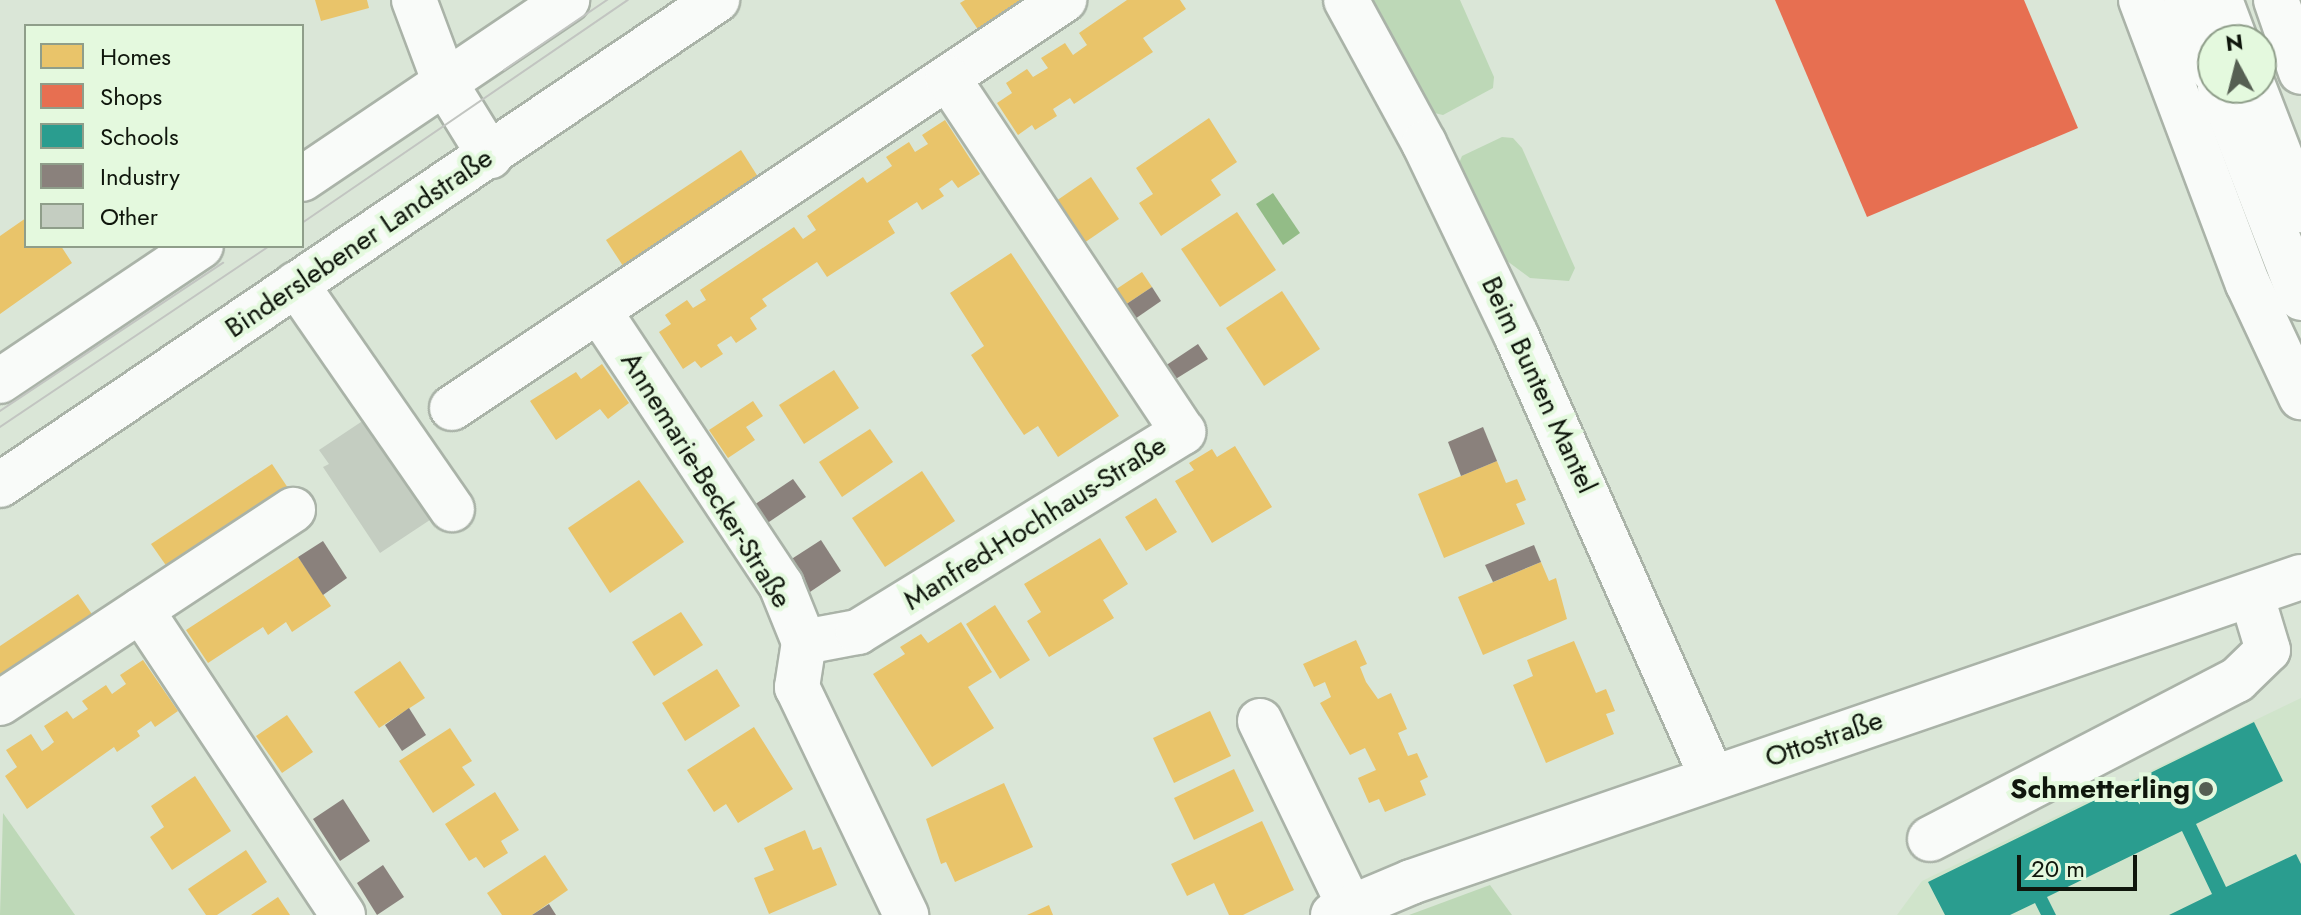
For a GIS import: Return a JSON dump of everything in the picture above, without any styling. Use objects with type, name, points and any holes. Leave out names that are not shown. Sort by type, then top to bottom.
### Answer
[{"type":"street","points":[[414,0],[445,83],[490,156]]},
{"type":"street","points":[[304,178],[567,0]]},
{"type":"street","name":"Binderslebener Landstraße","points":[[0,485],[717,0]]},
{"type":"street","points":[[452,408],[1064,0]]},
{"type":"street","name":"Beim Bunten Mantel","points":[[1346,0],[1424,143],[1516,335],[1712,778]]},
{"type":"street","points":[[2141,0],[2248,284],[2301,397]]},
{"type":"street","points":[[2186,0],[2197,29]]},
{"type":"street","points":[[2220,0],[2229,24]]},
{"type":"street","points":[[2276,0],[2301,72]]},
{"type":"street","name":"Manfred-Hochhaus-Straße","points":[[804,642],[858,632],[1183,432],[948,78]]},
{"type":"street","points":[[2226,104],[2301,298]]},
{"type":"street","points":[[2260,104],[2301,210]]},
{"type":"street","points":[[0,381],[198,248]]},
{"type":"street","points":[[296,284],[452,509]]},
{"type":"street","name":"Annemarie-Becker-Straße","points":[[599,311],[781,585],[804,642],[797,687],[906,915]]},
{"type":"street","points":[[0,703],[293,510]]},
{"type":"street","name":"Ottostraße","points":[[1260,721],[1341,911],[2067,654],[2252,597],[2301,577]]},
{"type":"street","points":[[1930,839],[2237,680],[2268,650],[2252,597]]},
{"type":"street","points":[[141,610],[343,915]]},
{"type":"shaded area","points":[[1364,0],[1460,0],[1494,77],[1493,88],[1443,115],[1430,112]]},
{"type":"shaded area","points":[[1502,137],[1513,138],[1522,148],[1575,268],[1569,281],[1530,278],[1503,258],[1457,168],[1462,156]]},
{"type":"shaded area","points":[[1273,193],[1300,233],[1283,245],[1256,204]]},
{"type":"shaded area","name":"Schmetterling","points":[[2301,698],[2301,915],[1897,915],[1922,881]]},
{"type":"shaded area","points":[[3,813],[75,915],[0,915]]},
{"type":"shaded area","points":[[1490,885],[1512,915],[1409,915]]},
{"type":"building: Homes","points":[[315,0],[367,0],[369,8],[321,21]]},
{"type":"building: Homes","points":[[965,0],[1026,0],[979,31],[960,3]]},
{"type":"building: Homes","points":[[1127,0],[1180,0],[1186,9],[1143,38],[1153,52],[1074,104],[1070,98],[1053,109],[1057,116],[1035,130],[1032,125],[1018,135],[997,103],[1012,93],[1006,83],[1027,69],[1033,77],[1048,68],[1041,58],[1065,43],[1073,55],[1087,45],[1079,33]]},
{"type":"building: Homes","points":[[1209,118],[1237,162],[1211,180],[1221,195],[1161,236],[1139,203],[1153,194],[1136,168]]},
{"type":"building: Homes","points":[[945,120],[980,174],[958,188],[952,180],[939,189],[944,196],[922,210],[917,202],[888,221],[895,233],[827,277],[817,262],[762,299],[767,306],[750,318],[757,329],[736,343],[731,336],[717,345],[723,354],[701,368],[695,361],[683,369],[659,332],[671,324],[665,315],[687,300],[693,308],[706,300],[700,290],[794,227],[803,239],[816,230],[807,216],[863,177],[867,183],[892,166],[886,157],[909,142],[915,152],[928,144],[922,135]]},
{"type":"building: Homes","points":[[741,150],[760,180],[625,269],[606,240]]},
{"type":"building: Homes","points":[[1091,177],[1119,219],[1084,243],[1056,201]]},
{"type":"building: Homes","points":[[1237,212],[1276,270],[1220,307],[1181,249]]},
{"type":"building: Homes","points":[[24,219],[24,248],[62,248],[72,263],[0,314],[0,236]]},
{"type":"building: Homes","points":[[1011,253],[1119,416],[1058,457],[1038,426],[1024,435],[1009,413],[971,355],[984,346],[950,293]]},
{"type":"building: Homes","points":[[1142,272],[1152,287],[1122,307],[1112,292]]},
{"type":"building: Homes","points":[[1282,291],[1320,349],[1264,386],[1226,328]]},
{"type":"building: Homes","points":[[602,364],[629,403],[608,419],[600,409],[556,440],[530,401],[576,372],[581,379]]},
{"type":"building: Homes","points":[[834,370],[859,408],[804,444],[779,405]]},
{"type":"building: Homes","points":[[753,401],[763,416],[746,427],[755,440],[728,458],[709,430]]},
{"type":"building: Homes","points":[[870,429],[893,462],[842,497],[819,462]]},
{"type":"building: Homes","points":[[1235,446],[1272,507],[1212,543],[1175,481],[1194,470],[1189,463],[1212,449],[1217,457]]},
{"type":"building: Homes","points":[[1497,461],[1506,483],[1517,479],[1526,500],[1516,504],[1525,524],[1444,558],[1418,494]]},
{"type":"building: Homes","points":[[272,464],[292,494],[172,574],[151,544]]},
{"type":"building: Homes","points":[[922,471],[955,521],[885,567],[852,518]]},
{"type":"building: Homes","points":[[639,480],[684,542],[610,593],[568,528]]},
{"type":"building: Homes","points":[[1156,498],[1177,532],[1146,551],[1125,517]]},
{"type":"building: Homes","points":[[1100,538],[1128,584],[1103,600],[1114,618],[1049,657],[1027,621],[1041,612],[1024,584]]},
{"type":"building: Homes","points":[[298,557],[331,606],[292,632],[286,622],[268,635],[263,627],[208,663],[186,630]]},
{"type":"building: Homes","points":[[1541,562],[1549,581],[1556,578],[1567,619],[1483,655],[1458,597]]},
{"type":"building: Homes","points":[[78,594],[98,623],[0,689],[0,646]]},
{"type":"building: Homes","points":[[995,605],[1030,660],[1000,679],[966,624]]},
{"type":"building: Homes","points":[[681,612],[703,645],[654,676],[632,642]]},
{"type":"building: Homes","points":[[961,622],[992,672],[968,687],[994,728],[932,767],[873,674],[905,654],[900,647],[921,634],[928,643]]},
{"type":"building: Homes","points":[[1356,640],[1367,664],[1360,667],[1366,682],[1378,699],[1391,693],[1407,729],[1398,733],[1408,756],[1417,753],[1428,777],[1420,781],[1426,795],[1385,812],[1379,799],[1369,803],[1358,778],[1376,770],[1365,748],[1350,755],[1320,703],[1331,697],[1325,682],[1314,687],[1303,664]]},
{"type":"building: Homes","points":[[1574,641],[1596,693],[1606,689],[1615,711],[1606,714],[1614,734],[1546,763],[1513,685],[1533,676],[1527,660]]},
{"type":"building: Homes","points":[[143,660],[178,711],[155,727],[151,721],[137,731],[140,736],[117,752],[114,747],[27,809],[5,776],[17,767],[6,750],[31,734],[42,751],[54,742],[44,726],[67,711],[73,719],[88,709],[82,701],[106,685],[112,694],[126,684],[120,675]]},
{"type":"building: Homes","points":[[400,661],[425,698],[379,728],[354,692]]},
{"type":"building: Homes","points":[[717,669],[740,706],[685,741],[662,703]]},
{"type":"building: Homes","points":[[1210,711],[1231,756],[1174,783],[1153,738]]},
{"type":"building: Homes","points":[[287,715],[313,752],[282,773],[256,736]]},
{"type":"building: Homes","points":[[754,727],[793,789],[738,823],[726,804],[714,812],[687,770]]},
{"type":"building: Homes","points":[[450,728],[472,761],[462,767],[475,785],[433,813],[399,761]]},
{"type":"building: Homes","points":[[1234,769],[1254,811],[1194,840],[1174,798]]},
{"type":"building: Homes","points":[[195,776],[231,831],[172,870],[150,837],[164,827],[151,806]]},
{"type":"building: Homes","points":[[1004,783],[1033,847],[955,882],[946,862],[941,864],[926,819]]},
{"type":"building: Homes","points":[[495,792],[519,830],[501,841],[508,853],[484,868],[476,857],[469,861],[445,824]]},
{"type":"building: Homes","points":[[1262,821],[1294,890],[1243,915],[1229,915],[1214,883],[1187,896],[1171,864]]},
{"type":"building: Homes","points":[[805,830],[813,850],[821,847],[837,885],[769,914],[754,878],[774,870],[764,848]]},
{"type":"building: Homes","points":[[246,850],[267,882],[217,915],[206,915],[188,889]]},
{"type":"building: Homes","points":[[545,855],[568,890],[532,915],[502,915],[487,893]]},
{"type":"building: Homes","points":[[278,897],[290,915],[251,915]]},
{"type":"building: Homes","points":[[1049,905],[1053,915],[1027,915]]},
{"type":"building: Shops","points":[[1775,0],[2024,0],[2078,128],[1867,217]]},
{"type":"building: Schools","points":[[2254,722],[2283,781],[2196,824],[2226,887],[2296,854],[2301,864],[2301,915],[2169,915],[2212,894],[2182,831],[2047,897],[2056,915],[2041,915],[2035,903],[2010,915],[1945,915],[1928,882]]},
{"type":"building: Industry","points":[[1152,287],[1161,301],[1132,321],[1122,307]]},
{"type":"building: Industry","points":[[1198,344],[1208,359],[1174,380],[1165,366]]},
{"type":"building: Industry","points":[[1483,427],[1497,461],[1461,476],[1448,442]]},
{"type":"building: Industry","points":[[793,479],[806,497],[766,524],[754,505]]},
{"type":"building: Industry","points":[[821,540],[841,571],[810,592],[790,560]]},
{"type":"building: Industry","points":[[323,541],[347,578],[323,595],[298,557]]},
{"type":"building: Industry","points":[[1534,545],[1541,562],[1493,582],[1485,565]]},
{"type":"building: Industry","points":[[409,708],[426,735],[402,751],[385,725]]},
{"type":"building: Industry","points":[[343,799],[370,841],[340,861],[313,819]]},
{"type":"building: Industry","points":[[383,865],[404,897],[377,915],[357,883]]},
{"type":"building: Industry","points":[[549,904],[556,915],[532,915]]},
{"type":"building: Other","points":[[379,410],[445,510],[380,553],[323,467],[329,464],[319,450]]},
{"type":"tram line","points":[[504,70],[607,0]]},
{"type":"tram line","points":[[304,222],[628,0]]},
{"type":"tram line","points":[[0,427],[266,248]]},
{"type":"tram line","points":[[0,411],[223,263]]},
{"type":"place","name":"Schmetterling","points":[[2206,789]]}]
